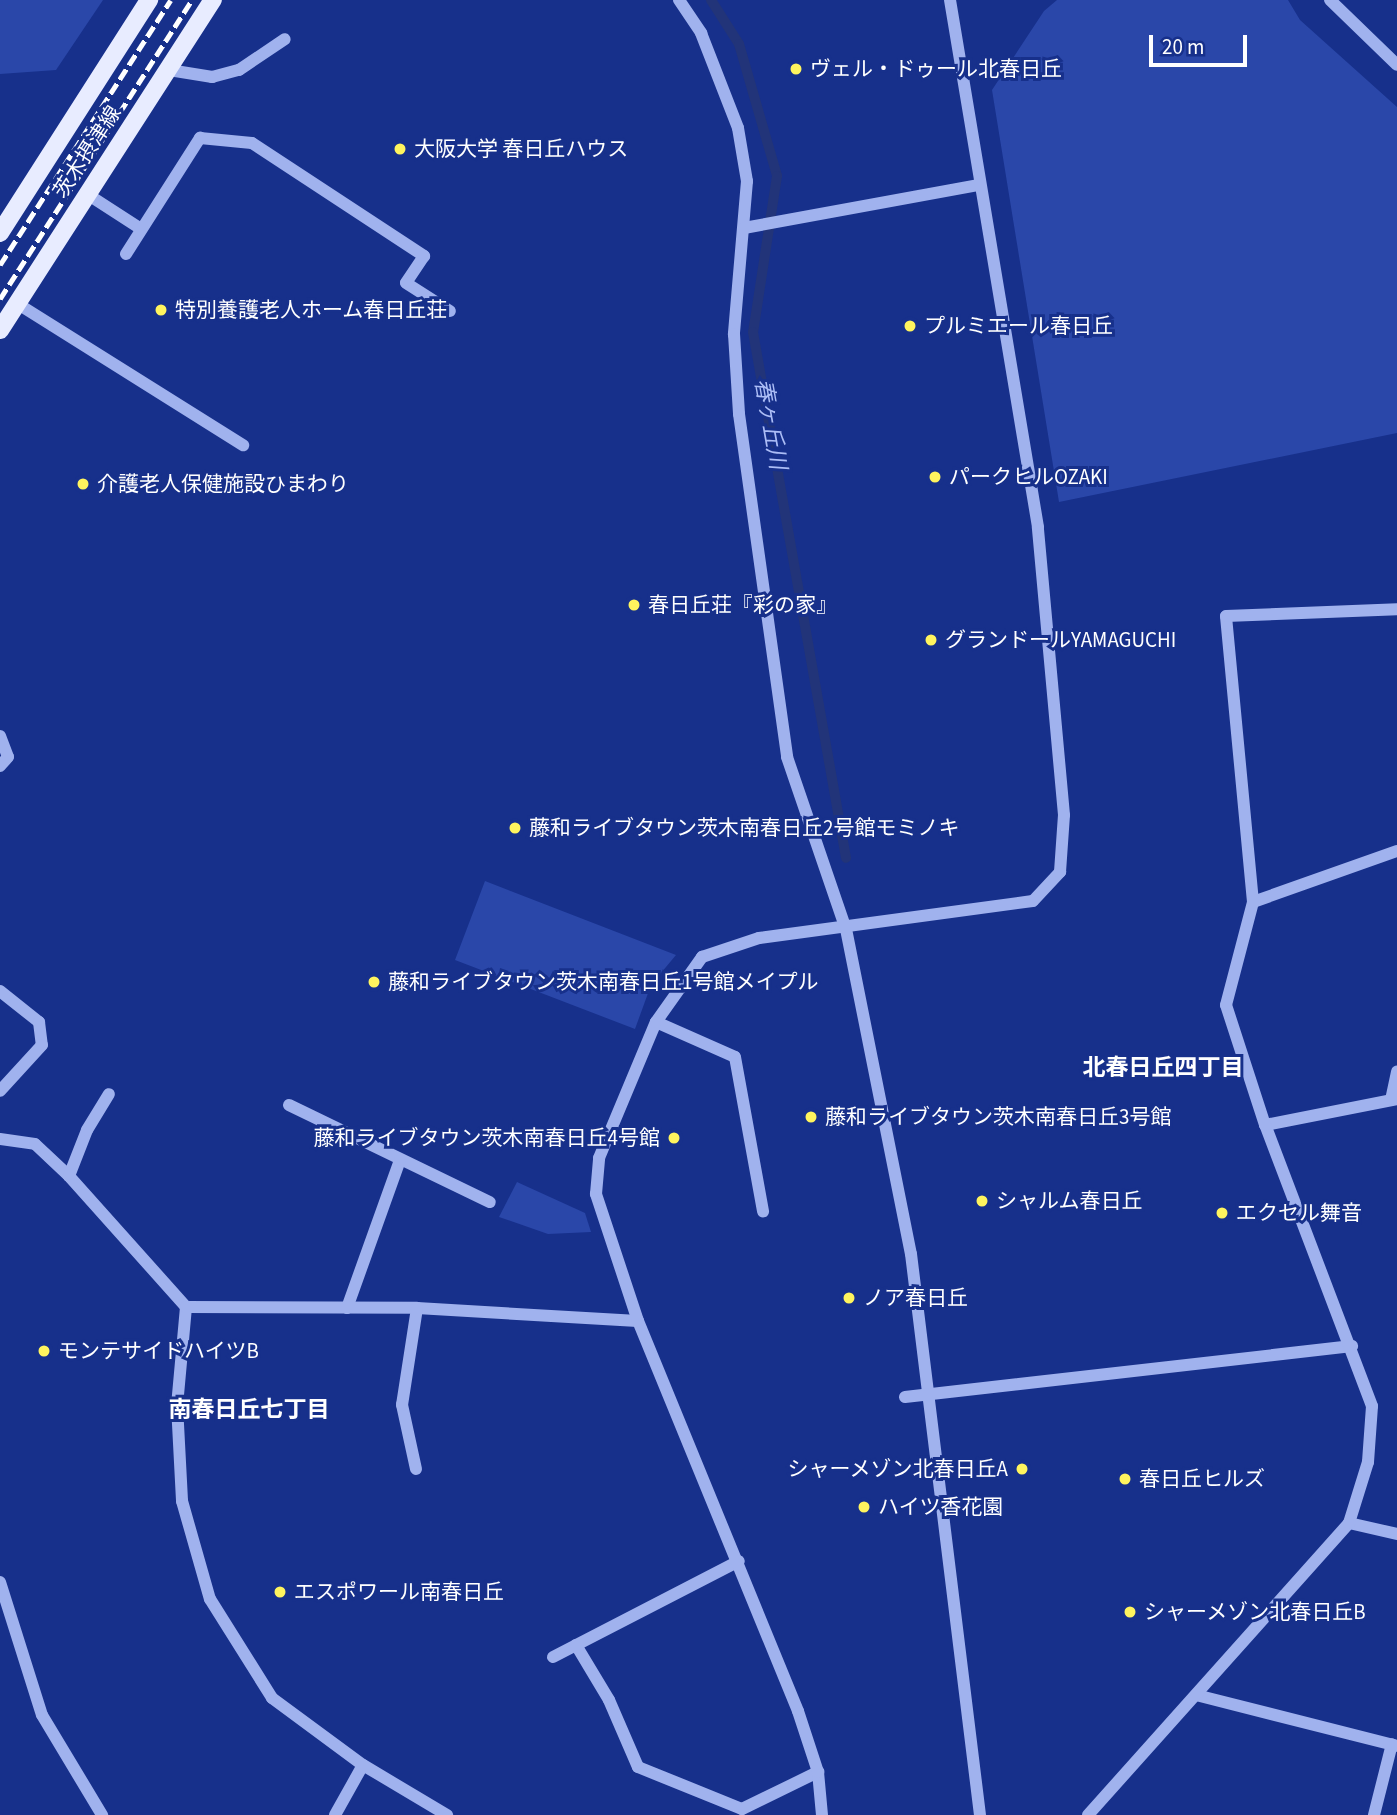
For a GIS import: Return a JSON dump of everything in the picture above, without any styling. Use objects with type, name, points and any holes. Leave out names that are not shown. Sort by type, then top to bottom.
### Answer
[{"type":"main road","name":"茨木摂津線","points":[[0,233],[149,0]]},
{"type":"main road","name":"茨木摂津線","points":[[0,330],[214,0]]},
{"type":"street","points":[[679,0],[701,33],[738,128],[747,181],[734,334],[739,414],[788,757],[846,929],[911,1254],[979,1815]]},
{"type":"street","points":[[822,1815],[818,1772],[739,1562],[638,1321],[596,1194],[599,1158],[656,1022],[702,957],[759,937],[846,929],[1033,901],[1060,872],[1064,814],[1038,527],[950,0]]},
{"type":"street","points":[[1330,0],[1397,65]]},
{"type":"street","points":[[169,70],[212,77],[230,73],[285,39]]},
{"type":"street","points":[[126,254],[200,138],[252,143],[424,256],[406,283],[450,311]]},
{"type":"street","points":[[744,228],[979,185]]},
{"type":"street","points":[[87,194],[141,229]]},
{"type":"street","points":[[18,304],[243,445]]},
{"type":"street","points":[[1088,1815],[1349,1523],[1368,1462],[1372,1406],[1352,1346],[1265,1125],[1226,1005],[1253,902],[1226,616],[1397,609]]},
{"type":"street","points":[[0,736],[4,761]]},
{"type":"street","points":[[1253,902],[1397,850]]},
{"type":"street","points":[[0,991],[39,1022],[42,1045],[0,1091]]},
{"type":"street","points":[[656,1022],[735,1057],[763,1211]]},
{"type":"street","points":[[1265,1125],[1394,1100],[1397,1072]]},
{"type":"street","points":[[69,1175],[87,1130],[109,1094]]},
{"type":"street","points":[[289,1105],[491,1202]]},
{"type":"street","points":[[0,1139],[35,1144],[69,1175],[186,1307],[177,1405],[182,1502],[210,1599],[272,1698],[362,1765],[447,1815]]},
{"type":"street","points":[[347,1308],[400,1160]]},
{"type":"street","points":[[186,1307],[417,1308],[638,1321]]},
{"type":"street","points":[[416,1469],[402,1405],[417,1308]]},
{"type":"street","points":[[905,1397],[929,1398],[1352,1346]]},
{"type":"street","points":[[1349,1523],[1397,1534]]},
{"type":"street","points":[[553,1657],[739,1562]]},
{"type":"street","points":[[0,1582],[42,1715],[102,1815]]},
{"type":"street","points":[[576,1645],[609,1700],[638,1766],[743,1809],[818,1772]]},
{"type":"street","points":[[1196,1695],[1394,1745],[1374,1815]]},
{"type":"street","points":[[335,1815],[362,1765]]},
{"type":"shaded area","points":[[0,0],[103,0],[56,70],[0,74]]},
{"type":"shaded area","points":[[1057,0],[1288,0],[1300,20],[1397,107],[1397,433],[1059,502],[992,90],[1044,11]]},
{"type":"shaded area","points":[[485,881],[676,955],[651,985],[635,1029],[455,960]]},
{"type":"shaded area","points":[[517,1182],[585,1213],[591,1232],[548,1234],[499,1217]]},
{"type":"waterway","name":"春ヶ丘川","points":[[711,0],[739,44],[777,176],[753,332],[846,858]]},
{"type":"railway","points":[[0,265],[171,0]]},
{"type":"railway","points":[[0,299],[192,0]]},
{"type":"place","name":"ヴェル・ドゥール北春日丘","points":[[796,69]]},
{"type":"place","name":"大阪大学 春日丘ハウス","points":[[400,149]]},
{"type":"place","name":"特別養護老人ホーム春日丘荘","points":[[161,310]]},
{"type":"place","name":"プルミエール春日丘","points":[[910,326]]},
{"type":"place","name":"パークヒルOZAKI","points":[[935,477]]},
{"type":"place","name":"介護老人保健施設ひまわり","points":[[83,484]]},
{"type":"place","name":"春日丘荘『彩の家』","points":[[634,605]]},
{"type":"place","name":"グランドールYAMAGUCHI","points":[[931,640]]},
{"type":"place","name":"藤和ライブタウン茨木南春日丘2号館モミノキ","points":[[515,828]]},
{"type":"place","name":"藤和ライブタウン茨木南春日丘1号館メイプル","points":[[374,982]]},
{"type":"place","name":"藤和ライブタウン茨木南春日丘3号館","points":[[811,1117]]},
{"type":"place","name":"藤和ライブタウン茨木南春日丘4号館","points":[[674,1138]]},
{"type":"place","name":"シャルム春日丘","points":[[982,1201]]},
{"type":"place","name":"エクセル舞音","points":[[1222,1213]]},
{"type":"place","name":"ノア春日丘","points":[[849,1298]]},
{"type":"place","name":"モンテサイドハイツB","points":[[44,1351]]},
{"type":"place","name":"シャーメゾン北春日丘A","points":[[1022,1469]]},
{"type":"place","name":"春日丘ヒルズ","points":[[1125,1479]]},
{"type":"place","name":"ハイツ香花園","points":[[864,1507]]},
{"type":"place","name":"エスポワール南春日丘","points":[[280,1592]]},
{"type":"place","name":"シャーメゾン北春日丘B","points":[[1130,1612]]},
{"type":"district","name":"北春日丘四丁目","points":[[1163,1068]]},
{"type":"district","name":"南春日丘七丁目","points":[[249,1410]]}]
